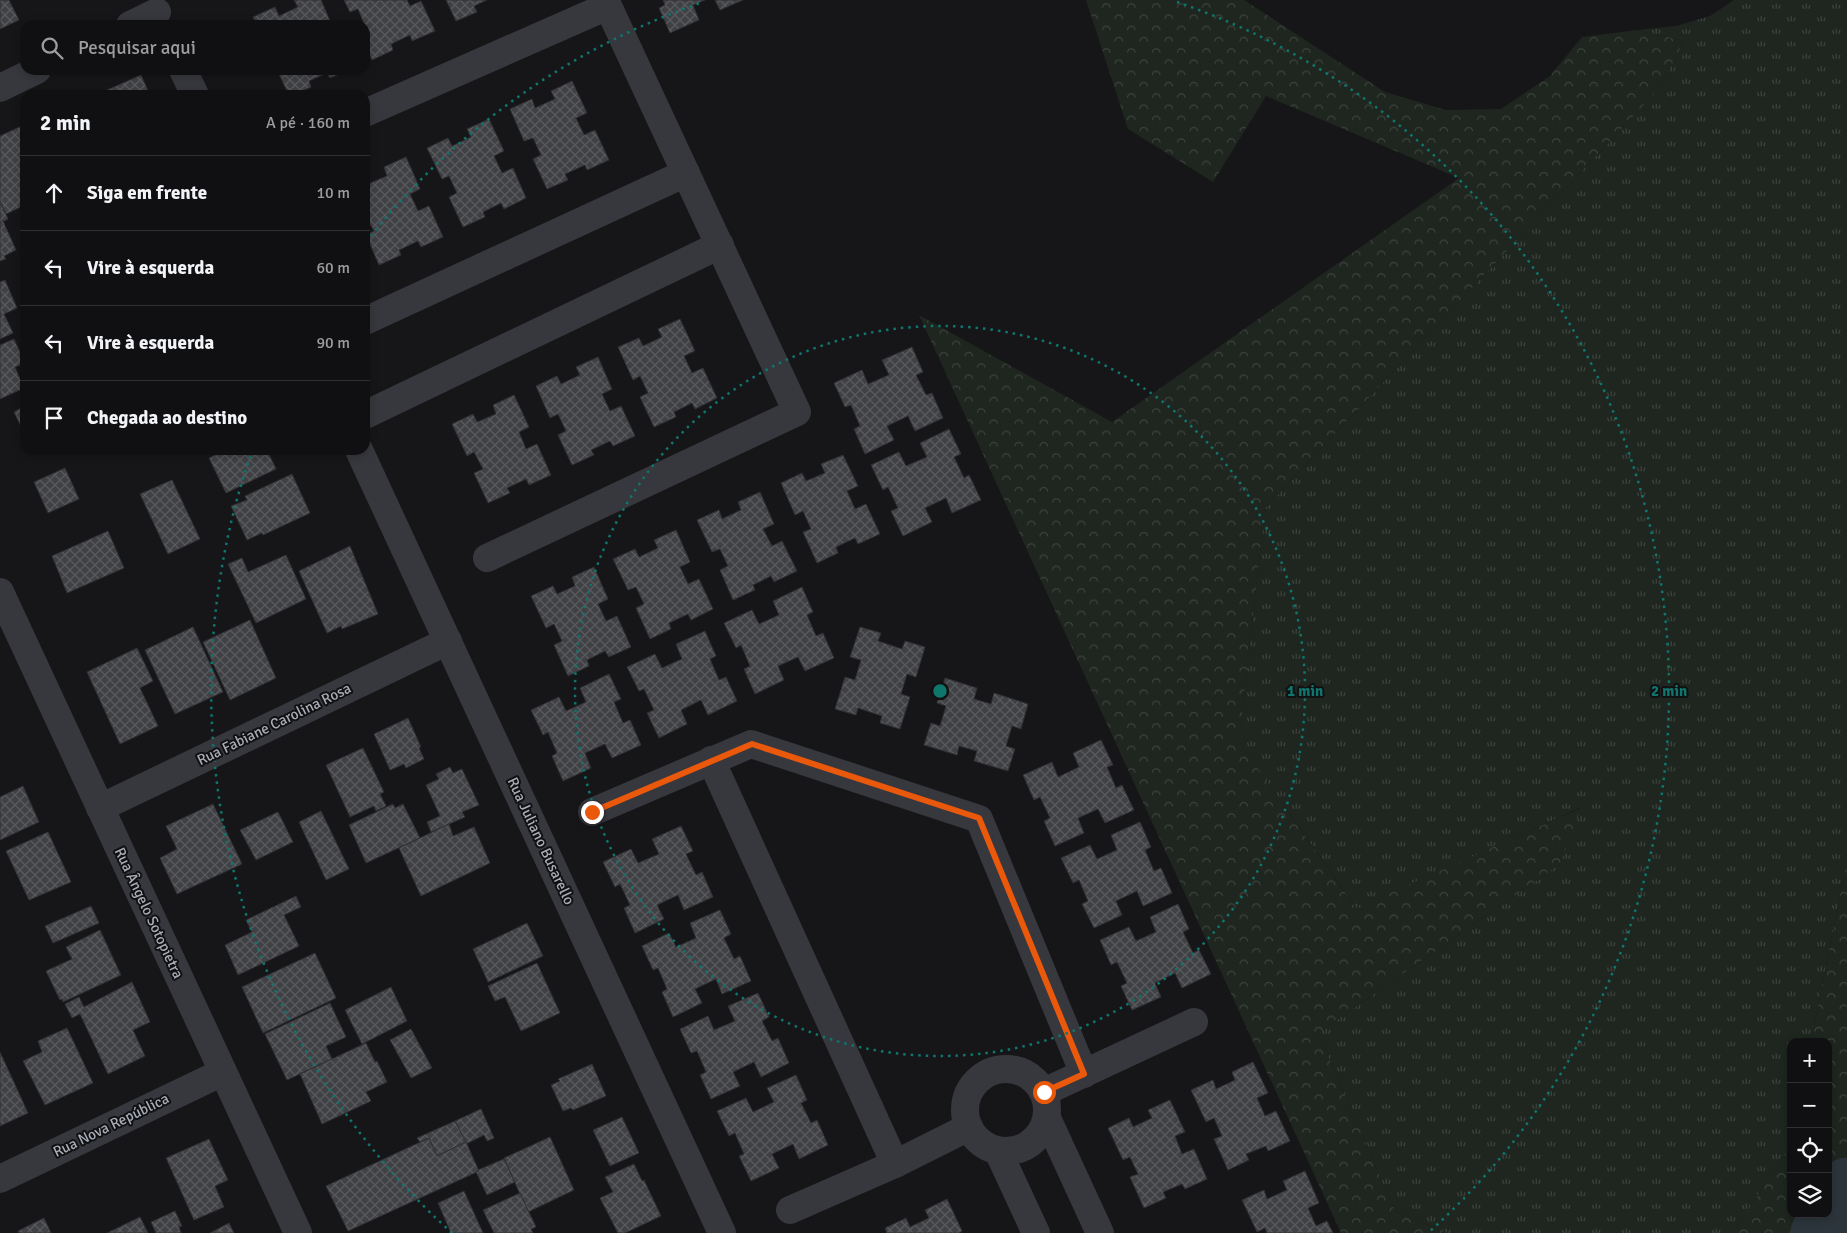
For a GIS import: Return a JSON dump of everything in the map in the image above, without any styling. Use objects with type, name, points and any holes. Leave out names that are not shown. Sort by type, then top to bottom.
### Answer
[{"type":"street","points":[[370,111],[608,6],[797,412],[487,558]]},
{"type":"street","points":[[140,20],[157,12]]},
{"type":"street","points":[[0,88],[27,75]]},
{"type":"street","points":[[186,75],[193,90]]},
{"type":"street","points":[[370,319],[686,173]]},
{"type":"street","points":[[370,413],[720,245]]},
{"type":"street","name":"Rua Juliano Busarello","points":[[361,455],[722,1233]]},
{"type":"street","name":"Rua Ângelo Sotopietra","points":[[0,592],[298,1233]]},
{"type":"street","name":"Rua Fabiane Carolina Rosa","points":[[100,808],[448,641]]},
{"type":"street","points":[[592,812],[752,744],[979,818],[1084,1074]]},
{"type":"street","points":[[711,760],[895,1164]]},
{"type":"street","points":[[1100,1233],[1046,1105],[1037,1081],[1026,1073],[1014,1069],[1001,1068],[989,1072],[978,1079],[970,1090],[966,1102],[965,1115],[969,1127],[976,1138],[986,1146],[998,1151],[1012,1151],[1024,1147],[1035,1140],[1043,1130],[1046,1105],[1084,1074],[1194,1022]]},
{"type":"street","name":"Rua Nova República","points":[[0,1179],[223,1072]]},
{"type":"street","points":[[790,1210],[895,1164],[969,1127]]},
{"type":"street","points":[[998,1151],[1036,1233]]},
{"type":"green space","points":[[1086,0],[1244,0],[1385,92],[1446,110],[1501,109],[1550,76],[1582,37],[1637,30],[1684,41],[1659,89],[1265,508],[1239,742],[1356,908],[1581,808],[1560,864],[1318,1033],[1395,1211],[1447,1233],[1341,1233],[919,315],[1112,422],[1459,178],[1266,96],[1213,182],[1128,129]]},
{"type":"green space","points":[[1734,0],[1847,0],[1847,860],[1812,1038],[1787,1038],[1787,1150],[1733,1233],[1447,1233],[1395,1211],[1318,1033],[1560,864],[1580,808],[1357,909],[1239,742],[1265,508],[1659,89],[1684,41],[1637,30],[1676,26],[1710,16]]},
{"type":"green space","points":[[1847,860],[1847,1233],[1733,1233],[1787,1150],[1787,1218],[1832,1218],[1832,1038],[1812,1038]]},
{"type":"building","points":[[0,0],[9,0],[19,20],[0,29]]},
{"type":"building","points":[[294,0],[321,0],[330,20],[254,20],[253,17],[275,7],[279,16],[298,7]]},
{"type":"building","points":[[344,0],[407,0],[410,6],[421,1],[435,31],[412,41],[410,35],[391,44],[393,50],[372,60],[370,56],[370,20],[363,20],[358,9],[350,12]]},
{"type":"building","points":[[446,0],[487,0],[474,6],[477,12],[456,21]]},
{"type":"building","points":[[663,0],[705,0],[693,5],[699,20],[670,33],[659,8],[665,5]]},
{"type":"building","points":[[715,0],[743,0],[720,10]]},
{"type":"building","points":[[141,75],[148,90],[107,90]]},
{"type":"building","points":[[279,75],[322,75],[309,81],[311,87],[304,90],[287,90]]},
{"type":"building","points":[[572,81],[587,113],[576,118],[584,135],[595,130],[609,160],[587,170],[585,165],[565,174],[568,180],[547,189],[533,159],[541,155],[533,138],[524,141],[510,109],[532,99],[535,108],[555,99],[551,91]]},
{"type":"building","points":[[489,119],[504,151],[494,156],[502,173],[513,168],[526,198],[504,209],[501,203],[483,212],[485,217],[463,227],[449,197],[457,193],[449,176],[442,179],[427,148],[448,138],[452,146],[471,137],[467,129]]},
{"type":"building","points":[[20,127],[20,207],[6,214],[0,201],[0,136]]},
{"type":"building","points":[[406,157],[420,189],[410,194],[418,211],[429,206],[443,237],[421,247],[418,241],[399,250],[401,255],[379,265],[370,244],[370,233],[374,231],[370,224],[370,183],[387,176],[384,167]]},
{"type":"building","points":[[0,201],[8,219],[0,223]]},
{"type":"building","points":[[3,221],[16,250],[4,256],[6,259],[0,261],[0,223]]},
{"type":"building","points":[[5,280],[17,308],[4,314],[13,333],[0,339],[0,282]]},
{"type":"building","points":[[680,319],[695,351],[684,356],[692,373],[703,368],[717,398],[695,409],[692,403],[674,412],[676,417],[654,427],[640,397],[648,393],[640,376],[633,380],[618,347],[639,338],[643,346],[662,337],[658,329]]},
{"type":"building","points":[[14,339],[20,352],[20,365],[15,367],[20,379],[20,390],[0,399],[0,345]]},
{"type":"building","points":[[912,347],[923,372],[916,375],[926,395],[932,393],[943,418],[915,431],[908,416],[887,426],[894,440],[865,454],[854,429],[860,426],[851,405],[845,407],[834,383],[862,370],[868,384],[889,375],[882,360]]},
{"type":"building","points":[[598,357],[612,389],[602,394],[610,411],[621,406],[635,436],[613,446],[610,441],[591,450],[594,455],[572,465],[558,435],[566,431],[558,414],[550,418],[536,386],[557,376],[561,384],[580,375],[576,367]]},
{"type":"building","points":[[514,395],[529,427],[519,432],[526,449],[537,444],[551,475],[529,485],[526,479],[507,488],[510,493],[488,503],[474,473],[483,469],[474,452],[467,456],[452,424],[473,414],[477,422],[496,414],[493,405]]},
{"type":"building","points":[[20,409],[20,425],[14,412]]},
{"type":"building","points":[[949,429],[961,454],[954,457],[964,478],[969,475],[981,500],[952,513],[946,498],[925,508],[932,522],[903,536],[891,511],[898,508],[888,487],[883,490],[871,465],[899,452],[906,466],[927,457],[920,443]]},
{"type":"building","points":[[215,455],[269,455],[276,469],[226,493],[209,458]]},
{"type":"building","points":[[843,455],[858,486],[847,491],[855,509],[866,504],[880,534],[858,544],[855,538],[836,547],[838,553],[817,563],[803,532],[811,529],[803,511],[795,515],[781,483],[802,473],[806,481],[825,473],[821,464]]},
{"type":"building","points":[[65,468],[79,499],[48,513],[34,482]]},
{"type":"building","points":[[292,474],[310,513],[263,535],[262,533],[247,540],[231,506],[247,500],[245,496]]},
{"type":"building","points":[[172,480],[200,539],[168,554],[140,494]]},
{"type":"building","points":[[760,492],[774,524],[763,529],[772,546],[782,541],[797,571],[774,582],[771,576],[753,585],[755,590],[733,600],[720,570],[728,566],[720,549],[712,552],[697,520],[719,510],[722,519],[741,510],[738,502]]},
{"type":"building","points":[[676,530],[690,562],[680,567],[688,584],[699,579],[713,609],[691,620],[688,614],[669,623],[671,629],[650,639],[636,608],[644,604],[636,587],[628,590],[613,559],[635,549],[639,557],[658,548],[654,540]]},
{"type":"building","points":[[108,531],[124,568],[67,593],[52,556]]},
{"type":"building","points":[[350,546],[378,614],[342,629],[341,626],[327,633],[299,571]]},
{"type":"building","points":[[286,555],[306,599],[256,623],[228,564],[242,558],[248,572]]},
{"type":"building","points":[[594,567],[608,599],[598,604],[606,621],[617,616],[631,647],[609,657],[605,651],[587,660],[589,666],[568,676],[554,645],[562,641],[554,624],[546,628],[531,596],[553,586],[557,594],[575,586],[572,577]]},
{"type":"building","points":[[802,587],[813,612],[807,615],[816,636],[823,633],[834,658],[805,671],[798,657],[778,666],[784,680],[755,694],[744,669],[750,666],[741,645],[736,648],[724,623],[752,610],[759,624],[779,615],[773,601]]},
{"type":"building","points":[[250,620],[276,678],[230,700],[203,642]]},
{"type":"building","points":[[193,627],[223,692],[175,714],[145,650]]},
{"type":"building","points":[[860,627],[881,633],[878,641],[902,649],[905,641],[925,647],[916,677],[907,674],[901,694],[910,697],[900,729],[880,723],[882,716],[858,708],[856,715],[835,709],[845,677],[855,680],[861,660],[850,657]]},
{"type":"building","points":[[705,631],[716,656],[710,659],[719,680],[726,677],[737,701],[708,715],[701,700],[681,710],[687,724],[659,738],[647,713],[654,710],[644,689],[639,691],[627,667],[655,654],[662,668],[682,659],[676,644]]},
{"type":"building","points":[[137,648],[153,681],[140,688],[158,726],[120,744],[87,672]]},
{"type":"building","points":[[609,674],[621,699],[614,702],[623,723],[630,720],[641,745],[612,758],[605,744],[585,753],[591,768],[563,781],[552,756],[557,753],[548,732],[543,735],[531,710],[559,697],[566,711],[586,702],[580,688]]},
{"type":"building","points":[[945,678],[977,688],[974,699],[991,704],[994,693],[1028,704],[1021,729],[1012,726],[1006,746],[1015,749],[1008,771],[974,761],[977,751],[959,746],[957,755],[924,745],[931,723],[940,726],[946,706],[937,703]]},
{"type":"building","points":[[408,718],[421,747],[419,748],[424,759],[406,768],[404,764],[390,770],[374,734]]},
{"type":"building","points":[[1101,740],[1113,765],[1107,767],[1116,788],[1122,785],[1134,810],[1105,823],[1098,809],[1078,818],[1084,833],[1055,846],[1044,821],[1050,818],[1040,797],[1034,800],[1023,775],[1052,762],[1058,777],[1079,767],[1073,753]]},
{"type":"building","points":[[363,748],[384,792],[380,794],[386,806],[376,811],[374,806],[350,817],[326,765]]},
{"type":"building","points":[[450,767],[453,773],[462,769],[479,805],[462,812],[465,817],[431,832],[427,822],[440,816],[426,785],[439,779],[436,774]]},
{"type":"building","points":[[23,786],[39,822],[0,840],[0,797]]},
{"type":"building","points":[[213,804],[242,864],[177,894],[160,858],[177,849],[166,826]]},
{"type":"building","points":[[393,804],[395,808],[403,804],[420,838],[366,863],[349,825]]},
{"type":"building","points":[[321,811],[349,869],[326,880],[299,822]]},
{"type":"building","points":[[278,812],[293,842],[256,860],[240,830]]},
{"type":"building","points":[[1140,822],[1151,847],[1145,850],[1154,871],[1161,868],[1172,893],[1143,906],[1137,891],[1116,901],[1122,915],[1094,928],[1082,904],[1088,901],[1079,880],[1073,883],[1061,858],[1090,845],[1097,859],[1117,850],[1111,835]]},
{"type":"building","points":[[449,824],[453,836],[474,827],[490,863],[421,896],[399,848]]},
{"type":"building","points":[[681,826],[693,851],[686,854],[696,875],[702,872],[713,897],[684,910],[678,895],[657,905],[664,919],[635,933],[624,908],[630,905],[620,884],[615,887],[603,862],[631,849],[638,863],[659,854],[652,839]]},
{"type":"building","points":[[48,832],[71,882],[29,900],[6,851]]},
{"type":"building","points":[[296,896],[301,907],[284,915],[299,946],[238,975],[225,945],[252,932],[246,920]]},
{"type":"building","points":[[1178,904],[1189,929],[1183,932],[1193,953],[1199,950],[1211,974],[1182,988],[1175,973],[1155,983],[1161,997],[1132,1010],[1121,986],[1127,983],[1117,962],[1111,965],[1100,940],[1129,927],[1136,941],[1156,932],[1150,917]]},
{"type":"building","points":[[91,906],[99,923],[53,943],[45,926]]},
{"type":"building","points":[[720,910],[731,934],[724,938],[734,959],[740,956],[751,981],[722,994],[716,979],[695,989],[702,1003],[673,1017],[662,992],[667,989],[658,968],[653,970],[642,946],[669,933],[676,947],[696,938],[690,923]]},
{"type":"building","points":[[527,923],[543,956],[488,982],[473,949]]},
{"type":"building","points":[[100,930],[121,975],[63,1002],[62,999],[60,1000],[46,971],[72,959],[66,947]]},
{"type":"building","points":[[315,953],[336,998],[263,1033],[242,987]]},
{"type":"building","points":[[537,963],[560,1013],[521,1031],[505,997],[495,1001],[488,986]]},
{"type":"building","points":[[132,982],[150,1022],[133,1030],[145,1056],[108,1074],[80,1014],[72,1018],[65,1004],[79,997],[84,1007]]},
{"type":"building","points":[[391,987],[407,1021],[362,1044],[345,1010]]},
{"type":"building","points":[[758,993],[769,1017],[762,1021],[772,1041],[778,1038],[789,1063],[761,1077],[754,1062],[733,1072],[740,1086],[711,1099],[700,1075],[706,1072],[697,1051],[691,1053],[680,1029],[708,1016],[714,1030],[735,1021],[728,1006]]},
{"type":"building","points":[[330,1003],[346,1037],[326,1046],[332,1059],[287,1080],[265,1034]]},
{"type":"building","points":[[67,1028],[93,1083],[45,1105],[23,1061],[42,1052],[38,1041]]},
{"type":"building","points":[[411,1029],[432,1068],[411,1078],[390,1040]]},
{"type":"building","points":[[366,1043],[387,1082],[366,1092],[371,1101],[322,1124],[300,1074]]},
{"type":"building","points":[[0,1052],[28,1113],[0,1126]]},
{"type":"building","points":[[1253,1062],[1268,1093],[1257,1098],[1265,1116],[1276,1111],[1290,1141],[1268,1151],[1266,1146],[1246,1154],[1249,1160],[1228,1170],[1214,1139],[1222,1136],[1214,1118],[1206,1122],[1191,1090],[1213,1080],[1216,1089],[1235,1080],[1232,1072]]},
{"type":"building","points":[[592,1064],[606,1096],[573,1110],[571,1108],[563,1111],[551,1085],[560,1081],[558,1079]]},
{"type":"building","points":[[796,1075],[807,1100],[801,1103],[811,1123],[817,1120],[828,1145],[799,1159],[793,1144],[772,1154],[779,1168],[751,1181],[739,1156],[744,1154],[735,1133],[729,1136],[717,1111],[746,1098],[753,1112],[774,1102],[767,1088]]},
{"type":"building","points":[[1170,1100],[1185,1132],[1175,1136],[1182,1154],[1194,1149],[1207,1179],[1185,1189],[1182,1184],[1163,1192],[1166,1198],[1144,1208],[1130,1177],[1138,1174],[1130,1157],[1123,1160],[1108,1128],[1129,1118],[1133,1127],[1152,1118],[1148,1110]]},
{"type":"building","points":[[481,1109],[494,1138],[487,1141],[484,1135],[466,1144],[455,1121]]},
{"type":"building","points":[[622,1117],[639,1153],[610,1166],[593,1130]]},
{"type":"building","points":[[455,1121],[466,1142],[437,1156],[429,1138],[420,1142],[417,1138]]},
{"type":"building","points":[[550,1137],[574,1190],[528,1212],[504,1158]]},
{"type":"building","points":[[429,1138],[437,1156],[466,1142],[479,1171],[348,1231],[326,1186]]},
{"type":"building","points":[[209,1139],[228,1180],[215,1186],[224,1207],[194,1220],[166,1158]]},
{"type":"building","points":[[504,1159],[515,1182],[487,1195],[476,1172]]},
{"type":"building","points":[[634,1164],[642,1181],[644,1180],[661,1216],[625,1233],[618,1233],[600,1198],[613,1192],[605,1177]]},
{"type":"building","points":[[1305,1171],[1319,1203],[1308,1208],[1316,1226],[1327,1221],[1333,1233],[1267,1233],[1265,1228],[1257,1232],[1242,1200],[1264,1190],[1267,1199],[1287,1190],[1283,1181]]},
{"type":"building","points":[[464,1191],[483,1233],[451,1233],[438,1203]]},
{"type":"building","points":[[520,1193],[536,1227],[531,1229],[533,1233],[494,1233],[483,1210]]},
{"type":"building","points":[[947,1199],[962,1231],[959,1233],[887,1233],[885,1228],[906,1218],[910,1227],[929,1218],[925,1210]]},
{"type":"building","points":[[175,1211],[182,1226],[179,1227],[181,1233],[156,1233],[151,1222]]},
{"type":"building","points":[[140,1217],[148,1233],[107,1233]]},
{"type":"building","points":[[44,1218],[51,1233],[19,1233],[18,1231]]},
{"type":"building","points":[[229,1223],[234,1233],[210,1233]]},
{"type":"waterway","points":[[1818,1233],[1847,1185]]},
{"type":"route","points":[[592,812],[752,744],[979,818],[1084,1074],[1044,1092]]}]
